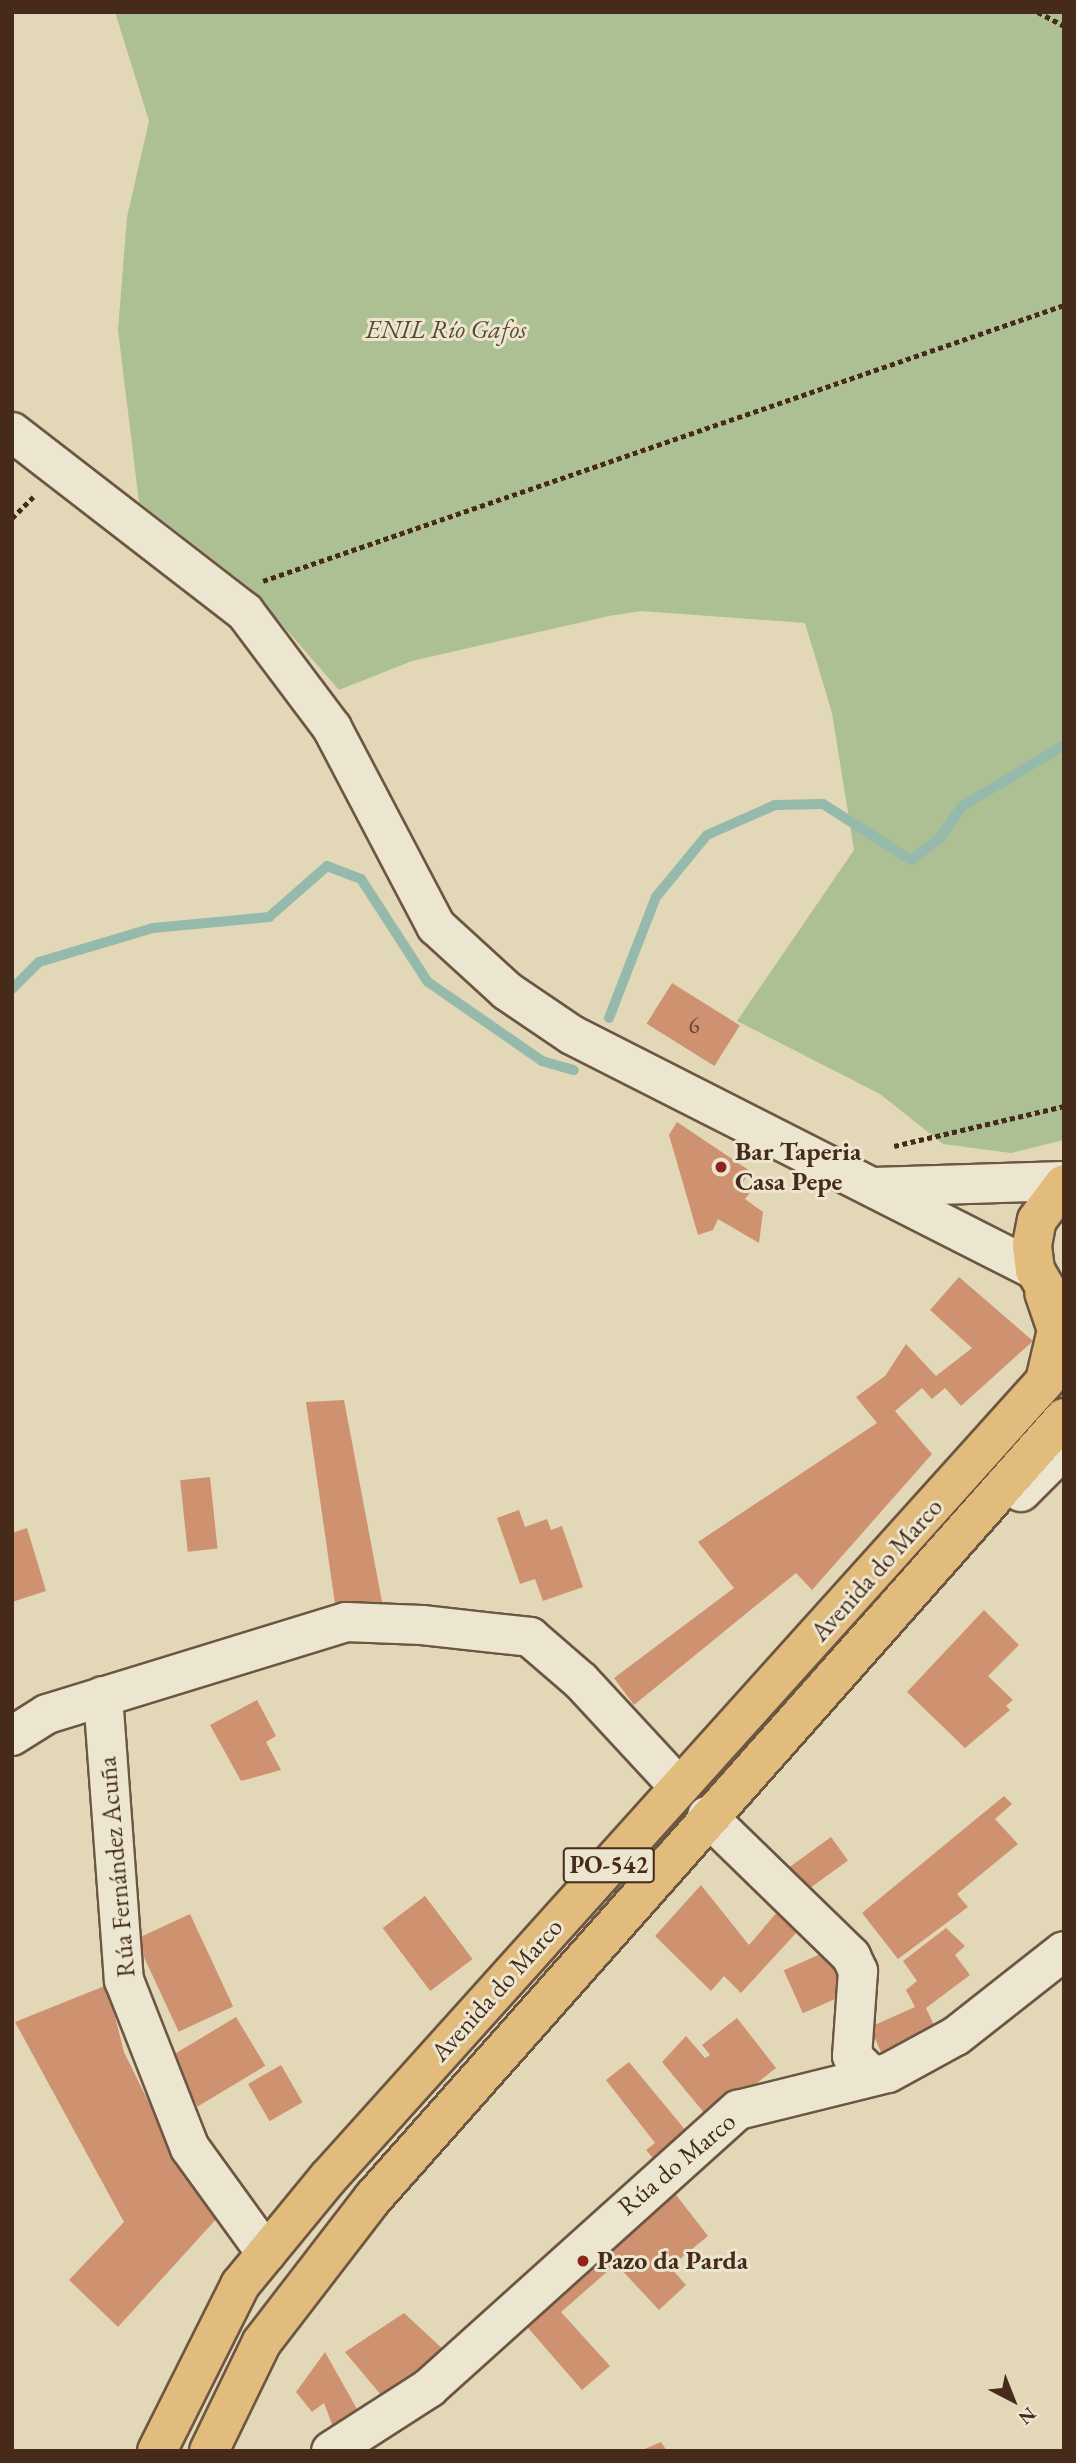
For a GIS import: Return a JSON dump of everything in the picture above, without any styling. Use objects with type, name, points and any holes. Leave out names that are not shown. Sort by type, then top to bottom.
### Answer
[{"type":"main road","name":"PO-542","points":[[1047,1292],[1037,1220],[1064,1182]]},
{"type":"main road","name":"Avenida do Marco","points":[[157,2451],[240,2285],[266,2253],[679,1787],[1045,1381],[1057,1330],[1047,1292]]},
{"type":"main road","name":"Avenida do Marco","points":[[209,2451],[262,2342],[373,2198],[714,1820],[1064,1418]]},
{"type":"street","points":[[12,432],[245,612],[332,728],[436,926],[507,991],[572,1035],[874,1187],[1047,1292]]},
{"type":"street","points":[[874,1187],[1064,1182]]},
{"type":"street","points":[[872,2076],[852,2056],[858,1971],[851,1956],[714,1820],[965,1549],[1064,1449]]},
{"type":"street","points":[[12,1736],[47,1714],[346,1622],[530,1637],[581,1681],[679,1787]]},
{"type":"street","name":"Rúa Fernández Acuña","points":[[103,1696],[124,1980],[190,2148],[266,2253]]},
{"type":"street","name":"Rúa do Marco","points":[[331,2451],[429,2388],[738,2110],[872,2076],[956,2036],[1064,1951]]},
{"type":"path","points":[[1038,12],[1064,26]]},
{"type":"path","points":[[245,612],[265,577],[1064,305]]},
{"type":"path","points":[[886,1148],[1064,1106]]},
{"type":"green space","name":"ENIL Río Gafos","points":[[115,12],[1064,12],[1064,1140],[1011,1153],[943,1144],[880,1094],[737,1021],[854,850],[832,713],[805,623],[641,611],[412,661],[339,690],[250,588],[139,502],[118,330],[127,217],[149,121]]},
{"type":"building","points":[[672,983],[740,1025],[714,1066],[647,1024]]},
{"type":"building","points":[[677,1122],[750,1171],[742,1184],[752,1190],[745,1199],[763,1212],[759,1243],[718,1219],[713,1230],[698,1235],[669,1135]]},
{"type":"building","points":[[959,1277],[1033,1341],[961,1406],[945,1388],[932,1399],[922,1388],[895,1411],[932,1454],[812,1590],[796,1573],[634,1705],[614,1678],[734,1588],[698,1542],[877,1423],[856,1397],[885,1376],[906,1344],[936,1376],[972,1348],[930,1310]]},
{"type":"building","points":[[344,1400],[383,1607],[337,1618],[306,1402]]},
{"type":"building","points":[[210,1477],[218,1549],[188,1552],[180,1480]]},
{"type":"building","points":[[519,1510],[525,1527],[547,1519],[551,1530],[562,1526],[583,1587],[543,1601],[535,1579],[520,1584],[497,1518]]},
{"type":"building","points":[[27,1528],[46,1591],[12,1602],[12,1533]]},
{"type":"building","points":[[984,1610],[1019,1645],[988,1676],[1013,1700],[1006,1706],[1010,1710],[965,1748],[907,1692]]},
{"type":"building","points":[[257,1700],[276,1736],[266,1742],[281,1770],[241,1781],[210,1725]]},
{"type":"building","points":[[1004,1796],[1012,1804],[995,1819],[1018,1844],[957,1894],[968,1907],[898,1959],[862,1913]]},
{"type":"building","points":[[831,1837],[848,1860],[801,1895],[784,1871]]},
{"type":"building","points":[[701,1885],[749,1945],[778,1911],[808,1920],[741,1993],[724,1976],[711,1991],[655,1936]]},
{"type":"building","points":[[425,1896],[473,1959],[430,1991],[383,1928]]},
{"type":"building","points":[[190,1914],[233,2006],[179,2032],[136,1939]]},
{"type":"building","points":[[946,1928],[965,1946],[955,1955],[970,1975],[926,2008],[940,2038],[887,2066],[870,2027],[915,2007],[906,1990],[917,1981],[903,1961]]},
{"type":"building","points":[[834,1948],[853,1991],[803,2013],[784,1970]]},
{"type":"building","points":[[107,1985],[124,2052],[180,2166],[219,2216],[118,2327],[69,2280],[124,2222],[15,2022]]},
{"type":"building","points":[[236,2017],[265,2066],[198,2107],[168,2058]]},
{"type":"building","points":[[737,2018],[776,2068],[710,2120],[662,2062],[686,2036],[705,2058],[710,2055],[702,2045]]},
{"type":"building","points":[[629,2062],[692,2138],[658,2164],[646,2150],[655,2143],[606,2080]]},
{"type":"building","points":[[281,2065],[302,2102],[270,2121],[248,2084]]},
{"type":"building","points":[[673,2191],[708,2236],[670,2267],[686,2285],[659,2310],[616,2264],[561,2312],[610,2366],[582,2390],[516,2314]]},
{"type":"building","points":[[404,2313],[445,2351],[386,2401],[345,2352]]},
{"type":"building","points":[[325,2352],[362,2418],[336,2435],[324,2403],[312,2412],[296,2392]]},
{"type":"building","points":[[661,2442],[667,2451],[640,2451]]},
{"type":"waterway","points":[[609,1018],[656,897],[707,835],[775,805],[823,804],[911,860],[939,839],[961,807],[1064,745]]},
{"type":"waterway","points":[[12,989],[39,962],[153,928],[269,917],[327,866],[361,879],[428,982],[542,1061],[574,1070]]},
{"type":"place","name":"Bar Taperia Casa Pepe","points":[[721,1167]]},
{"type":"place","name":"Pazo da Parda","points":[[583,2261]]}]
